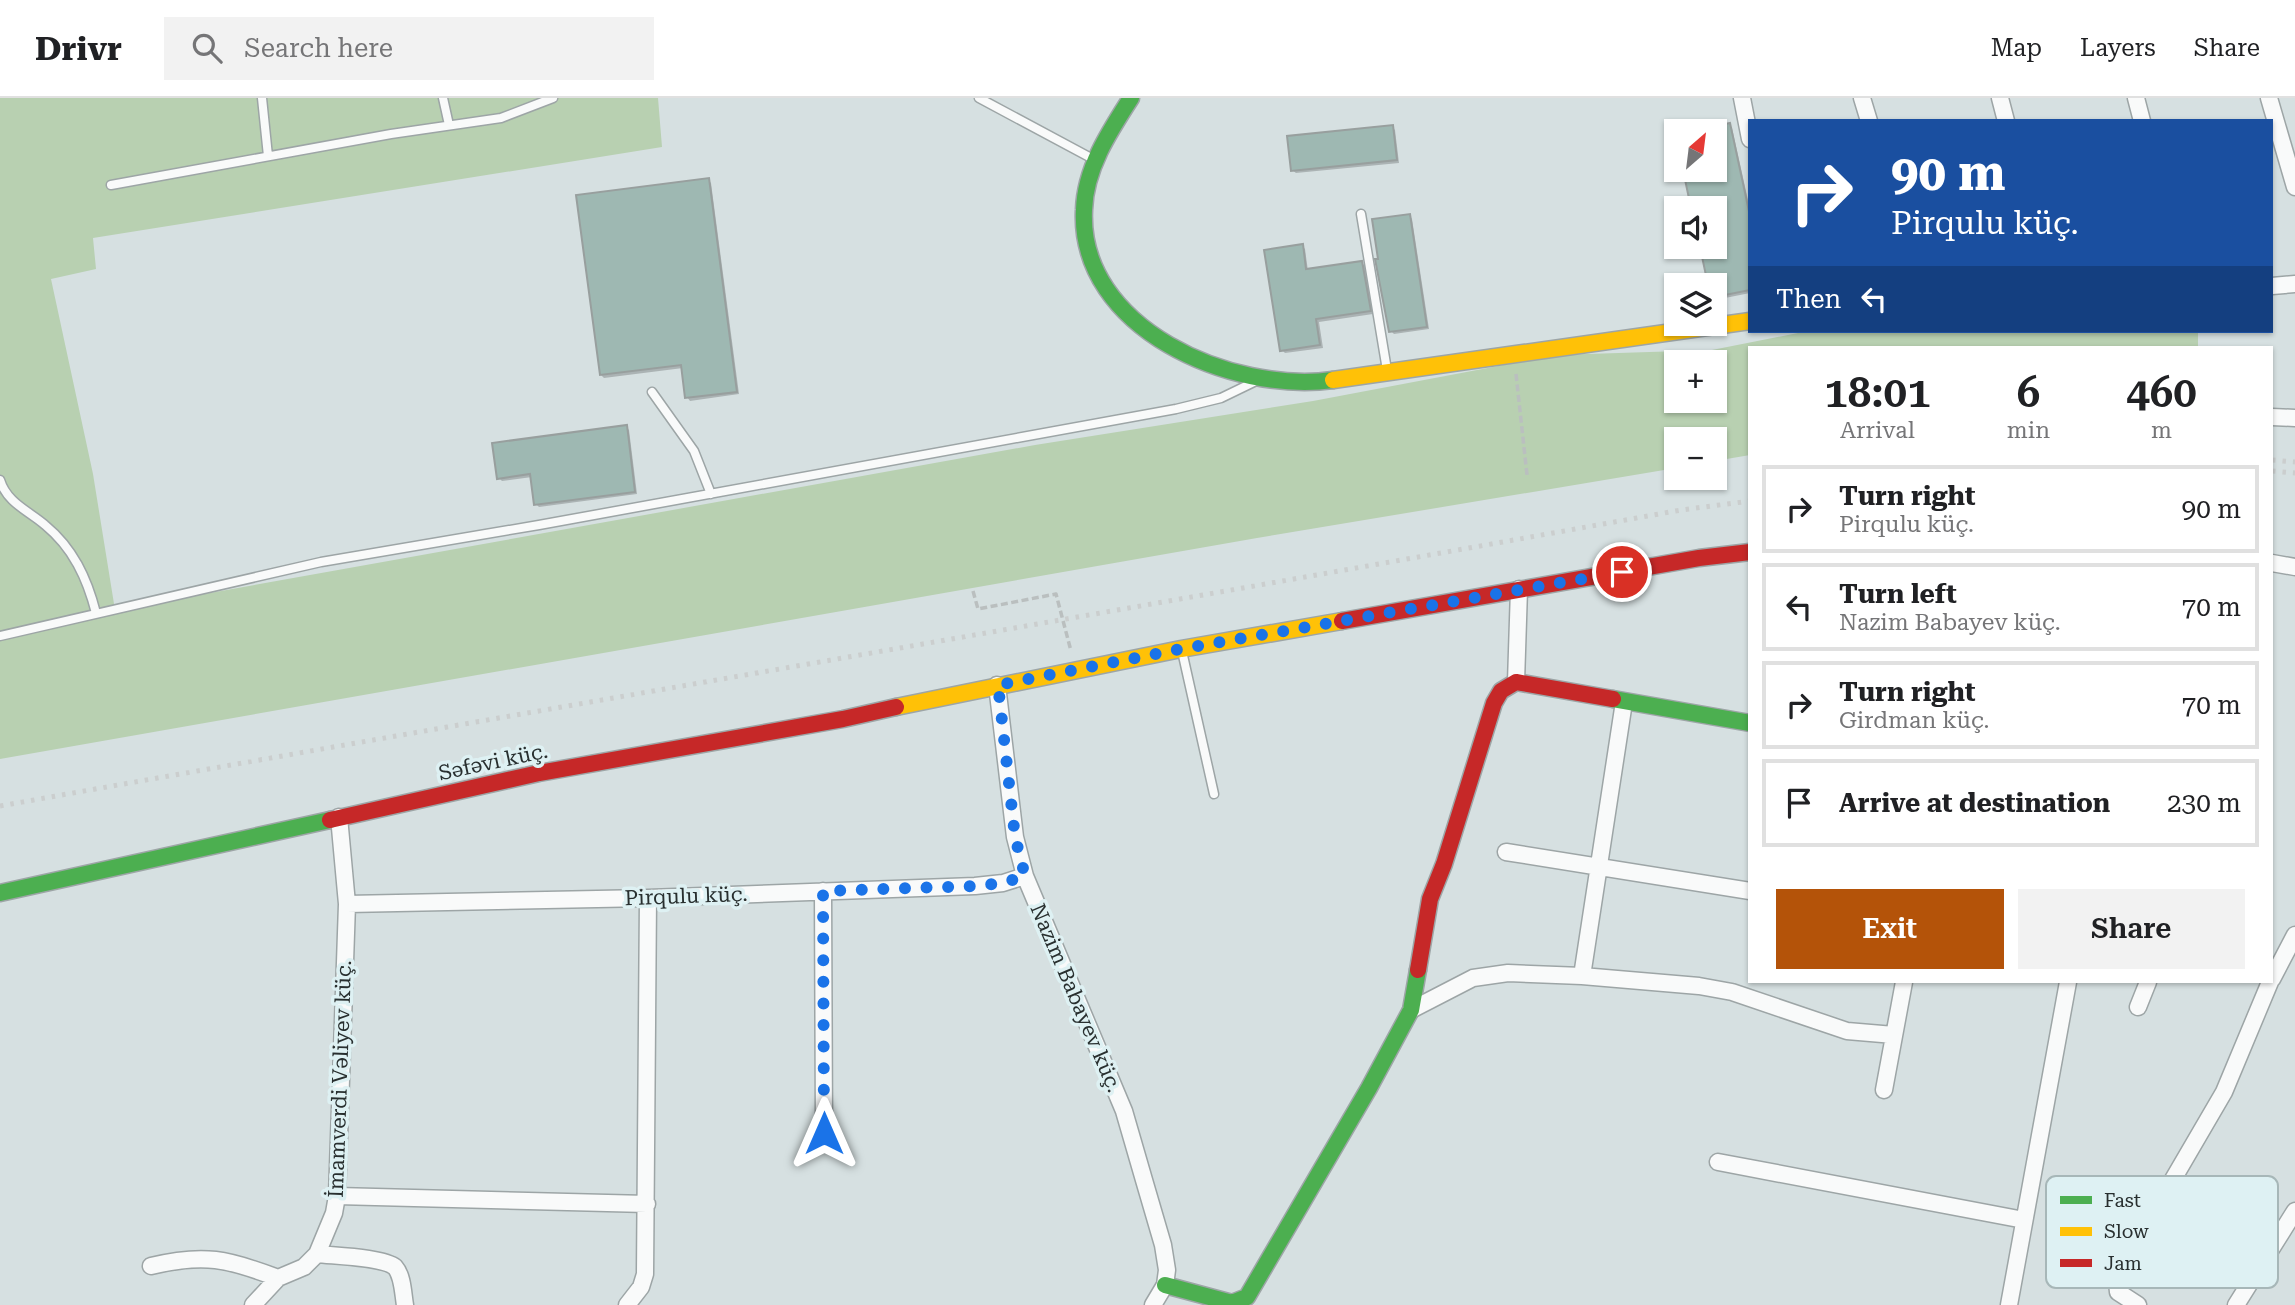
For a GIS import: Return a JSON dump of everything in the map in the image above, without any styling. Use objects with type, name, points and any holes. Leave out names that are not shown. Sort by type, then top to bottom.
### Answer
[{"type":"street","points":[[1130,98],[1112,126],[1086,192],[1084,226],[1092,264],[1110,293],[1131,317],[1161,340],[1199,360],[1261,378],[1292,382],[1323,381],[1748,321]]},
{"type":"street","points":[[1742,98],[1748,129]]},
{"type":"street","points":[[1862,98],[1868,119]]},
{"type":"street","points":[[2000,98],[2005,119]]},
{"type":"street","points":[[2136,98],[2141,119]]},
{"type":"street","points":[[2269,98],[2295,187]]},
{"type":"street","points":[[2273,286],[2295,284]]},
{"type":"street","points":[[2273,417],[2295,418]]},
{"type":"street","name":"Səfəvi küç.","points":[[0,893],[539,772],[843,719],[1181,649],[1699,558],[1748,552]]},
{"type":"street","points":[[2273,563],[2295,567]]},
{"type":"street","points":[[1516,682],[1519,590]]},
{"type":"street","points":[[1153,1305],[1165,1284],[1232,1304],[1247,1297],[1369,1088],[1411,1010],[1430,899],[1444,864],[1494,703],[1501,691],[1516,682],[1748,723]]},
{"type":"street","name":"Nazim Babayev küç.","points":[[998,685],[1015,837],[1025,876],[1124,1111],[1163,1245],[1167,1270],[1165,1284]]},
{"type":"street","points":[[1582,976],[1624,702]]},
{"type":"street","name":"İmamverdi Vəliyev küç.","points":[[317,1254],[334,1213],[337,1196],[347,904],[339,817]]},
{"type":"street","points":[[1506,852],[1748,891]]},
{"type":"street","name":"Pirqulu küç.","points":[[347,904],[648,898],[975,886],[1003,883],[1025,876]]},
{"type":"street","points":[[823,891],[824,1133]]},
{"type":"street","points":[[627,1305],[641,1287],[645,1274],[648,898]]},
{"type":"street","points":[[2273,976],[2295,935]]},
{"type":"street","points":[[1411,1010],[1473,978],[1508,974],[1582,976],[1699,986],[1732,992],[1847,1031],[1894,1035]]},
{"type":"street","points":[[1884,1090],[1904,983]]},
{"type":"street","points":[[2009,1305],[2068,983]]},
{"type":"street","points":[[2138,1007],[2148,983]]},
{"type":"street","points":[[2175,1176],[2224,1092],[2270,983]]},
{"type":"street","points":[[1718,1162],[2024,1220]]},
{"type":"street","points":[[337,1196],[647,1204]]},
{"type":"street","points":[[2278,1238],[2295,1211]]},
{"type":"street","points":[[253,1305],[278,1278],[304,1267],[317,1254],[382,1262],[394,1266],[400,1275],[405,1305]]},
{"type":"street","points":[[151,1266],[180,1259],[213,1258],[237,1262],[278,1278]]},
{"type":"street","points":[[2118,1288],[2128,1303]]},
{"type":"street","points":[[2236,1305],[2247,1288]]},
{"type":"lane","points":[[262,98],[268,156]]},
{"type":"lane","points":[[443,98],[449,125]]},
{"type":"lane","points":[[111,186],[268,156],[501,118],[553,98]]},
{"type":"lane","points":[[979,98],[1096,161]]},
{"type":"lane","points":[[1361,214],[1387,373]]},
{"type":"lane","points":[[0,636],[320,562],[1176,409],[1221,398],[1261,378]]},
{"type":"lane","points":[[652,392],[694,451],[711,494]]},
{"type":"lane","points":[[0,480],[8,498],[47,526],[71,552],[90,589],[96,613]]},
{"type":"lane","points":[[1181,649],[1214,794]]},
{"type":"path","points":[[1514,355],[1527,475]]},
{"type":"path","points":[[973,591],[978,609],[1056,594],[1076,670]]},
{"type":"green space","points":[[0,98],[658,98],[662,147],[93,238],[96,269],[51,279],[93,474],[115,610],[1035,445],[1313,401],[1556,355],[1664,352],[1664,413],[1727,413],[1727,350],[1712,350],[1798,333],[2198,333],[2198,346],[1748,346],[1748,455],[1727,459],[1727,427],[1664,427],[1664,470],[1257,538],[0,759]]},
{"type":"building","points":[[1730,123],[1748,207],[1748,290],[1727,295],[1727,273],[1705,273],[1703,259],[1727,259],[1727,196],[1688,196],[1686,182],[1727,182],[1727,124]]},
{"type":"building","points":[[1393,125],[1397,160],[1291,171],[1287,136]]},
{"type":"building","points":[[709,178],[737,392],[685,398],[681,365],[600,375],[576,195]]},
{"type":"building","points":[[1410,214],[1427,327],[1389,332],[1375,259],[1378,259],[1372,219]]},
{"type":"building","points":[[1303,244],[1306,269],[1362,261],[1371,311],[1316,319],[1320,345],[1280,351],[1264,250]]},
{"type":"building","points":[[627,425],[635,492],[534,505],[530,474],[497,479],[492,443]]},
{"type":"railway","points":[[2273,460],[2295,462]]},
{"type":"railway","points":[[2273,471],[2295,473]]},
{"type":"railway","points":[[0,806],[1681,510],[1748,501]]},
{"type":"traffic: fast","points":[[1131,98],[1100,151],[1085,195],[1089,252],[1106,289],[1134,320],[1169,345],[1209,364],[1251,376],[1293,382],[1333,380]]},
{"type":"traffic: fast","points":[[1613,699],[1748,723]]},
{"type":"traffic: fast","points":[[0,893],[330,820]]},
{"type":"traffic: fast","points":[[1165,1285],[1232,1303],[1247,1297],[1369,1088],[1411,1010],[1418,970]]},
{"type":"traffic: slow","points":[[1333,380],[1748,321]]},
{"type":"traffic: slow","points":[[896,707],[1181,649],[1342,621]]},
{"type":"traffic: jam","points":[[1342,621],[1699,558],[1748,552]]},
{"type":"traffic: jam","points":[[1418,970],[1430,899],[1444,864],[1494,703],[1501,691],[1516,682],[1613,699]]},
{"type":"traffic: jam","points":[[330,820],[539,773],[843,719],[896,707]]},
{"type":"route","points":[[824,1133],[823,891],[975,886],[1003,883],[1025,876],[1015,837],[998,685],[1181,649],[1622,572]]}]
